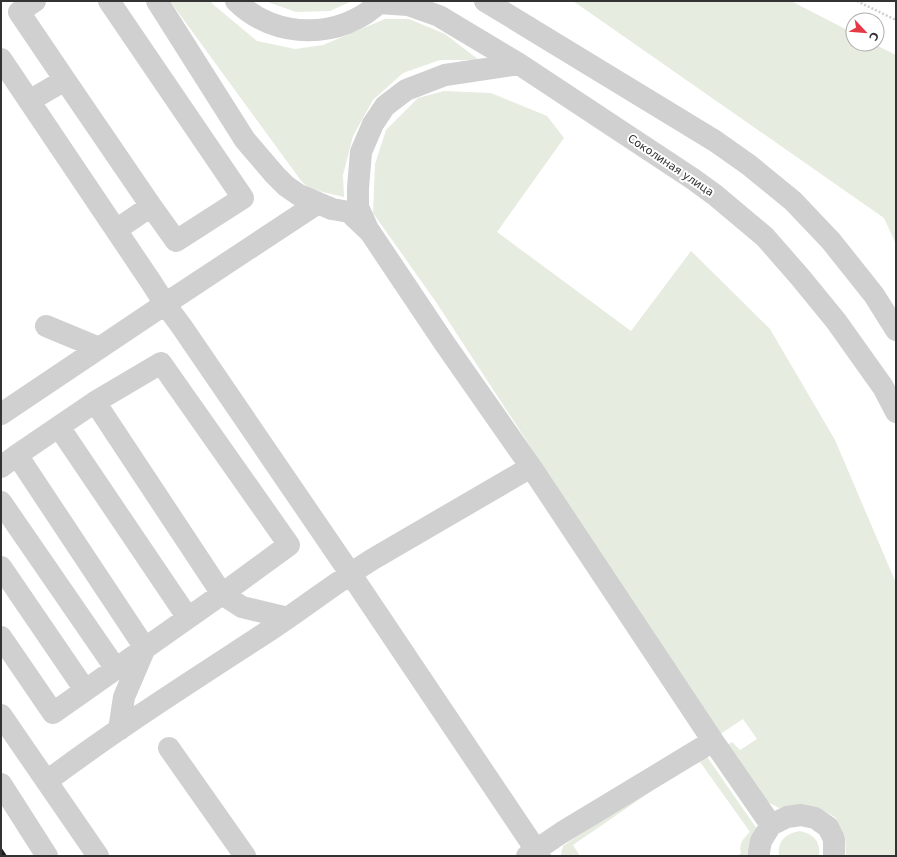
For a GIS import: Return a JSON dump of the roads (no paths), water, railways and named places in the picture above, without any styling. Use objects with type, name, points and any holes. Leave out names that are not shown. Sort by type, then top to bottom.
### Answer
[{"type":"street","points":[[34,1],[19,12],[176,241],[243,198],[109,1]]},
{"type":"street","points":[[157,1],[245,140],[275,175],[286,186],[299,195],[332,210],[349,212],[370,232]]},
{"type":"street","points":[[236,1],[249,12],[271,24],[290,29],[309,31],[322,30],[346,24],[363,15],[380,2]]},
{"type":"street","points":[[486,1],[715,141],[749,164],[793,201],[831,241],[874,295],[896,330]]},
{"type":"street","name":"Соколиная улица","points":[[380,2],[408,5],[439,16],[520,64],[716,195],[765,237],[800,277],[836,321],[883,387],[896,412]]},
{"type":"street","points":[[1,59],[165,304],[350,573],[534,854],[561,834],[713,741]]},
{"type":"street","points":[[520,64],[445,75],[406,90],[385,106],[373,124],[361,152],[358,207],[370,232],[445,344],[531,467],[713,741],[771,825]]},
{"type":"street","points":[[29,101],[65,80]]},
{"type":"street","points":[[1,414],[318,203]]},
{"type":"street","points":[[116,230],[151,206]]},
{"type":"street","points":[[46,326],[99,348]]},
{"type":"street","points":[[1,637],[53,713],[222,594],[289,545],[161,363],[95,402],[9,461],[145,648]]},
{"type":"street","points":[[95,402],[222,594],[242,607],[288,618]]},
{"type":"street","points":[[59,427],[188,618]]},
{"type":"street","points":[[47,781],[119,730],[288,618],[350,573],[531,467]]},
{"type":"street","points":[[1,502],[116,669]]},
{"type":"street","points":[[1,567],[85,690]]},
{"type":"street","points":[[119,730],[124,697],[145,648]]},
{"type":"street","points":[[1,715],[98,856]]},
{"type":"street","points":[[169,748],[245,856]]},
{"type":"street","points":[[1,784],[47,856]]},
{"type":"street","points":[[759,856],[762,842],[771,825],[787,817],[801,815],[815,818],[828,827],[834,839],[834,856]]}]
